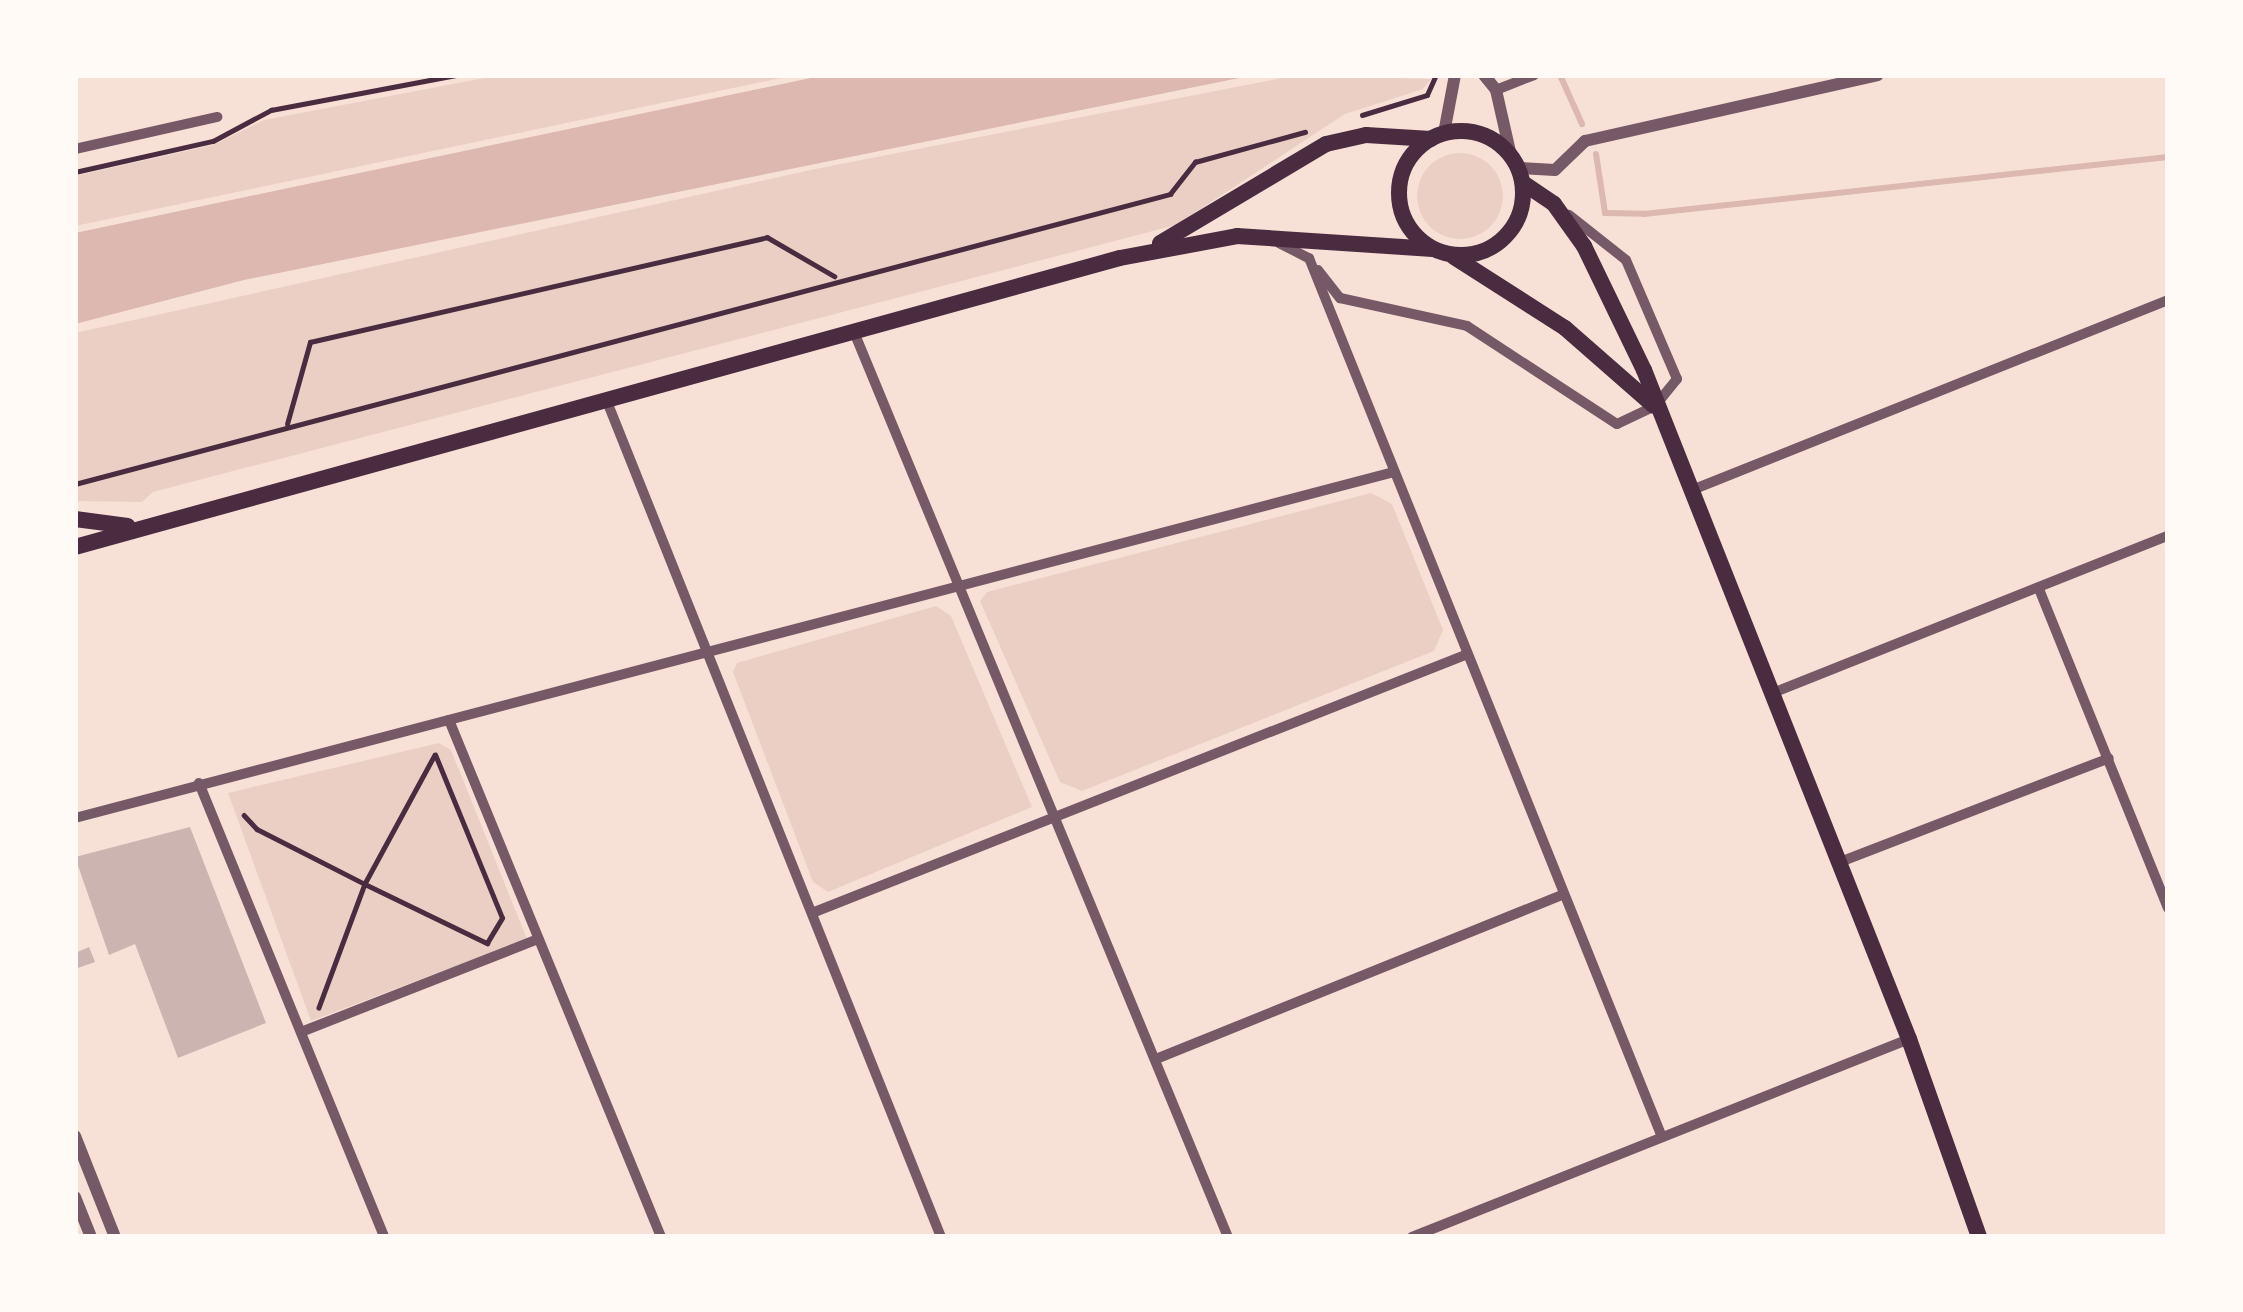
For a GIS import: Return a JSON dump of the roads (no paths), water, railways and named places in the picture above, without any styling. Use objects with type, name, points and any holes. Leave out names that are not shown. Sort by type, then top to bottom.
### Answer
[{"type":"main road","points":[[75,547],[1120,258],[1177,236],[1326,144],[1366,134],[1488,137],[1554,204],[1585,246],[1775,692],[1909,1039],[1978,1237]]},
{"type":"main road","points":[[1437,136],[1404,168],[1398,195],[1412,232],[1565,328],[1655,406]]},
{"type":"main road","points":[[1120,258],[1265,236],[1481,253],[1506,237],[1521,212],[1518,169]]},
{"type":"main road","points":[[75,519],[146,524]]},
{"type":"street","points":[[1437,136],[1455,75]]},
{"type":"street","points":[[1484,75],[1496,90],[1518,169],[1555,170],[1585,141],[1878,75]]},
{"type":"street","points":[[1496,90],[1534,75]]},
{"type":"street","points":[[75,149],[217,117]]},
{"type":"street","points":[[1265,236],[1309,258],[1340,298],[1467,326],[1617,424],[1655,406],[1677,379],[1626,260],[1554,204]]},
{"type":"street","points":[[1309,258],[1560,896],[1662,1137]]},
{"type":"street","points":[[1692,490],[2168,300]]},
{"type":"street","points":[[854,332],[956,587],[1058,816],[1228,1237]]},
{"type":"street","points":[[606,399],[940,1237]]},
{"type":"street","points":[[75,818],[706,657],[1394,472]]},
{"type":"street","points":[[1775,692],[2168,536]]},
{"type":"street","points":[[2039,589],[2168,908]]},
{"type":"street","points":[[812,913],[1465,655]]},
{"type":"street","points":[[449,720],[661,1237]]},
{"type":"street","points":[[1840,862],[2109,758]]},
{"type":"street","points":[[199,783],[384,1237]]},
{"type":"street","points":[[1156,1059],[1560,896]]},
{"type":"street","points":[[302,1032],[538,939]]},
{"type":"street","points":[[1412,1237],[1909,1039]]},
{"type":"street","points":[[75,1136],[115,1237]]},
{"type":"street","points":[[75,1197],[91,1237]]},
{"type":"waterway","points":[[1560,75],[1582,124]]},
{"type":"waterway","points":[[1596,154],[1605,213],[1644,214],[2168,157]]}]
